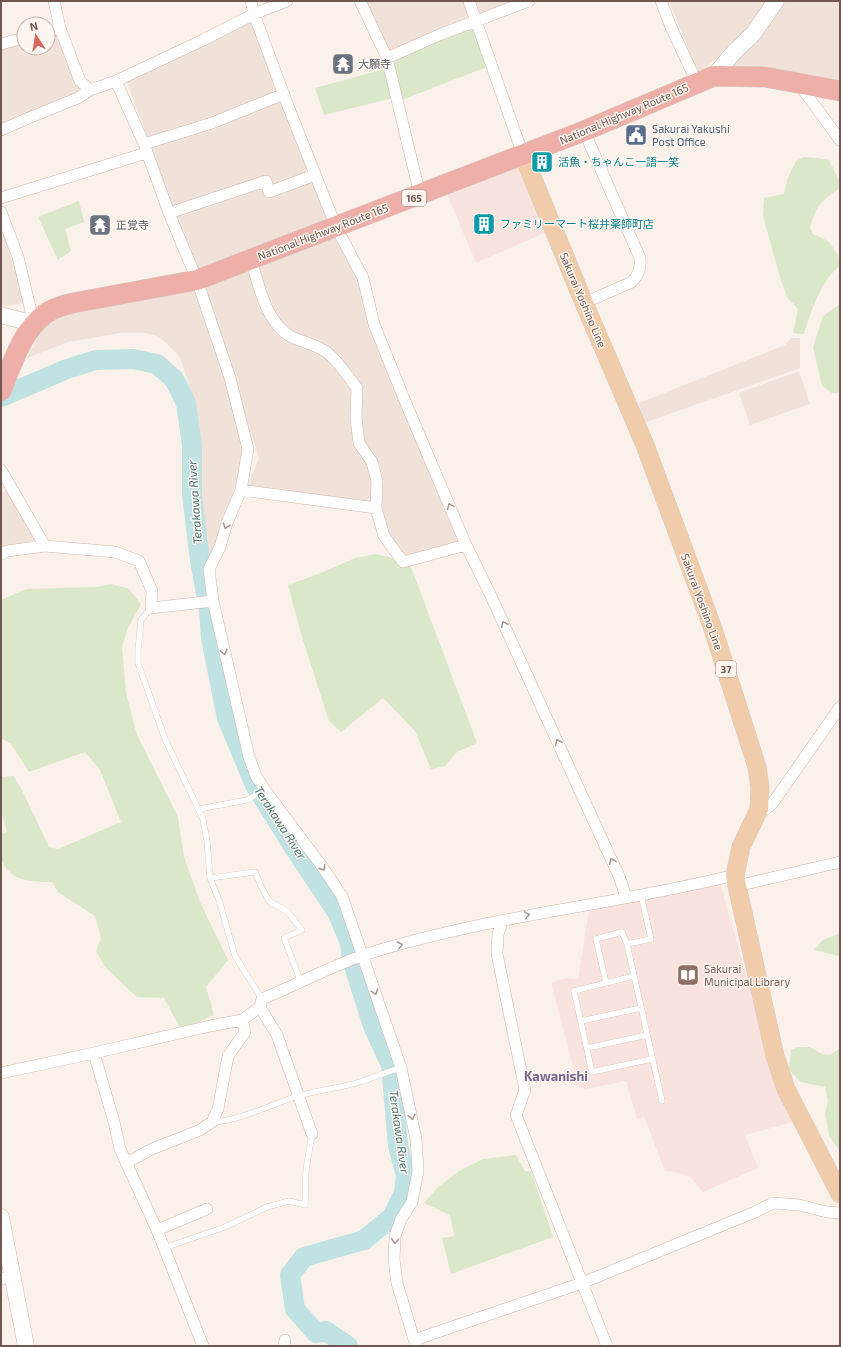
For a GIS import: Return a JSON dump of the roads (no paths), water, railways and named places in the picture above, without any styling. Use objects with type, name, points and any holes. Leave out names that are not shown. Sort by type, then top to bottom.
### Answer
[{"type":"highway","name":"National Highway Route 165","points":[[1,391],[11,366],[34,324],[46,314],[59,307],[73,302],[197,280],[523,155],[706,80],[765,77],[840,91]]},
{"type":"main road","name":"Sakurai Yoshino Line","points":[[523,155],[645,445],[712,626],[757,767],[760,788],[759,809],[741,847],[736,881],[775,1056],[786,1089],[840,1194]]},
{"type":"street","points":[[54,1],[60,28],[80,81],[90,90]]},
{"type":"street","points":[[251,1],[254,14],[284,94],[336,227],[363,278],[374,324],[405,402],[466,545],[490,594],[619,876],[626,897]]},
{"type":"street","points":[[1,130],[78,98],[90,90],[116,81],[254,14],[287,1]]},
{"type":"street","points":[[360,1],[387,58],[420,195]]},
{"type":"street","points":[[469,1],[523,155]]},
{"type":"street","points":[[387,58],[476,20],[529,1]]},
{"type":"street","points":[[661,1],[671,27],[706,80],[753,34],[776,1]]},
{"type":"street","points":[[56,29],[60,28]]},
{"type":"street","points":[[1,44],[16,40]]},
{"type":"street","points":[[116,81],[145,149],[169,213],[197,280],[230,378],[248,449],[241,490],[227,523],[220,547],[210,569],[212,601],[249,757],[263,791],[321,865],[342,896],[360,956],[399,1068],[416,1139],[418,1170],[412,1202],[401,1219],[395,1236],[394,1259],[397,1283],[415,1343],[582,1283],[755,1212],[773,1203],[799,1205],[827,1212],[840,1213]]},
{"type":"street","points":[[797,82],[840,140]]},
{"type":"street","points":[[1,198],[145,149],[284,94]]},
{"type":"street","points":[[584,131],[640,258],[641,268],[638,276],[632,282],[584,303]]},
{"type":"street","points":[[169,213],[266,181],[269,192],[315,174]]},
{"type":"street","points":[[1,212],[18,257],[34,324],[1,315]]},
{"type":"street","points":[[251,260],[268,310],[279,327],[290,337],[326,352],[357,388],[356,418],[360,443],[372,462],[377,481],[376,508],[384,536],[403,562],[466,545]]},
{"type":"street","points":[[1,470],[45,546]]},
{"type":"street","points":[[241,490],[376,508]]},
{"type":"street","points":[[1,554],[7,551],[45,546],[115,552],[139,561],[152,591],[151,608],[212,601]]},
{"type":"street","points":[[759,809],[766,809],[772,804],[840,707]]},
{"type":"street","points":[[1,1073],[242,1020],[261,1003],[301,982],[360,956],[479,924],[626,897],[696,885],[736,881],[840,862]]},
{"type":"street","points":[[503,920],[498,934],[497,954],[525,1090],[516,1115],[541,1174],[607,1346]]},
{"type":"street","points":[[261,1003],[277,1034],[312,1134]]},
{"type":"street","points":[[126,1163],[152,1149],[200,1130],[212,1122],[218,1109],[224,1084],[228,1056],[245,1032],[242,1020]]},
{"type":"street","points":[[94,1053],[114,1122],[120,1149],[157,1230],[203,1346]]},
{"type":"street","points":[[157,1230],[207,1209]]},
{"type":"street","points":[[1,1217],[7,1277],[26,1346]]},
{"type":"lane","points":[[151,608],[140,620],[138,663],[166,739],[203,819],[207,841],[210,878],[219,900],[235,956],[261,1003]]},
{"type":"lane","points":[[199,809],[247,800],[263,791]]},
{"type":"lane","points":[[210,878],[255,872],[269,901],[288,912],[302,930],[284,938],[301,982]]},
{"type":"lane","points":[[627,944],[651,940],[641,895]]},
{"type":"lane","points":[[606,983],[596,939],[622,932],[627,944],[662,1101]]},
{"type":"lane","points":[[634,976],[574,991],[592,1072],[652,1059]]},
{"type":"lane","points":[[581,1021],[641,1008]]},
{"type":"lane","points":[[587,1048],[647,1035]]},
{"type":"lane","points":[[212,1122],[220,1122],[299,1096],[363,1081],[399,1068]]},
{"type":"lane","points":[[164,1248],[226,1227],[267,1207],[289,1201],[305,1205],[306,1170],[312,1134]]},
{"type":"waterway","name":"Terakawa River","points":[[1,397],[67,369],[96,360],[133,359],[157,364],[174,379],[186,403],[192,445],[192,495],[200,560],[209,611],[211,638],[227,718],[255,785],[337,912],[350,943],[352,960],[373,1026],[391,1065],[398,1146],[406,1175],[404,1193],[392,1217],[364,1240],[304,1257],[290,1275],[295,1309],[316,1333],[326,1331],[348,1346]]},
{"type":"place","name":"大願寺","points":[[343,64]]},
{"type":"place","name":"Sakurai Yakushi Post Office","points":[[636,135]]},
{"type":"place","name":"活魚・ちゃんこ一語一笑","points":[[542,162]]},
{"type":"place","name":"ファミリーマート桜井薬師町店","points":[[484,224]]},
{"type":"place","name":"正覚寺","points":[[100,225]]},
{"type":"place","name":"Sakurai Municipal Library","points":[[688,975]]},
{"type":"district","name":"Kawanishi","points":[[556,1076]]}]
